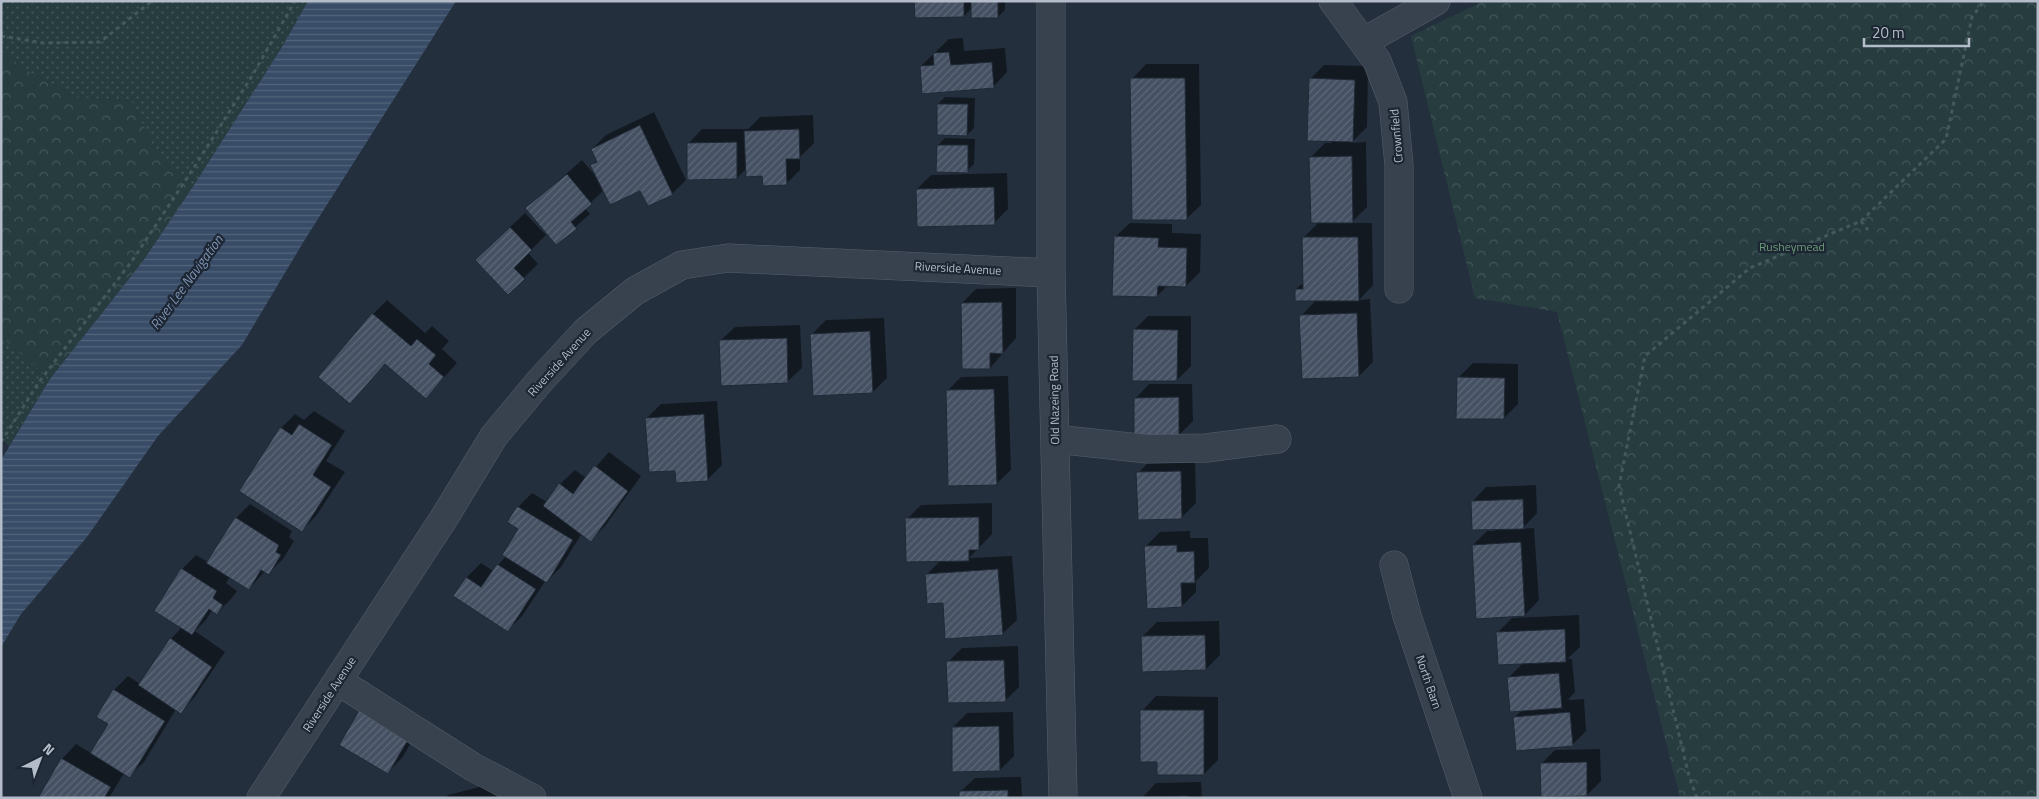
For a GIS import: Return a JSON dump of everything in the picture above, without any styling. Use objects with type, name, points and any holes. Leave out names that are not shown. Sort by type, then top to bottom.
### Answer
[{"type":"street","name":"Old Nazeing Road","points":[[1051,1],[1051,272],[1063,798]]},
{"type":"street","name":"Crownfield","points":[[1333,1],[1377,61],[1393,102],[1399,165],[1399,289]]},
{"type":"street","points":[[1363,42],[1436,1]]},
{"type":"street","name":"Riverside Avenue","points":[[262,798],[444,518],[494,436],[586,331],[635,291],[682,265],[728,258],[1051,272]]},
{"type":"street","points":[[1055,439],[1148,449],[1206,448],[1277,439]]},
{"type":"street","name":"North Barn","points":[[1394,565],[1407,616],[1468,798]]},
{"type":"street","points":[[338,681],[473,767],[532,798]]},
{"type":"path","points":[[1,36],[43,43],[100,42],[152,1]]},
{"type":"path","points":[[1,442],[39,382],[132,261],[252,76],[295,1]]},
{"type":"path","points":[[1697,798],[1689,776],[1619,486],[1645,356],[1750,268],[1861,222],[1946,139],[1972,17],[1984,1]]},
{"type":"path","points":[[1861,222],[1868,230]]},
{"type":"green space","points":[[1,1],[308,1],[282,47],[194,185],[160,160],[132,102],[78,97],[24,69],[1,50]]},
{"type":"green space","name":"Rusheymead","points":[[1484,1],[2038,1],[2038,798],[1680,798],[1557,312],[1475,298],[1411,36]]},
{"type":"green space","points":[[1,50],[24,69],[78,97],[132,102],[160,160],[194,185],[143,261],[50,379],[1,336]]},
{"type":"green space","points":[[1,336],[50,379],[9,446],[1,438]]},
{"type":"water","name":"River Lee Navigation","points":[[308,1],[456,1],[304,241],[242,345],[158,436],[87,537],[21,614],[1,647],[1,460],[50,379],[143,261],[194,185],[282,47]]},
{"type":"building","points":[[914,1],[964,1],[964,17],[915,18]]},
{"type":"building","points":[[971,1],[998,1],[998,18],[971,18]]},
{"type":"building","points":[[949,52],[951,65],[992,62],[994,88],[922,94],[920,66],[934,65],[933,53]]},
{"type":"building","points":[[1130,78],[1185,78],[1187,220],[1132,220]]},
{"type":"building","points":[[1309,78],[1355,80],[1353,142],[1307,141]]},
{"type":"building","points":[[937,104],[968,104],[967,136],[937,135]]},
{"type":"building","points":[[640,125],[673,195],[648,206],[640,191],[610,205],[590,165],[597,162],[591,149]]},
{"type":"building","points":[[799,129],[800,159],[786,159],[787,185],[763,186],[762,176],[746,177],[744,131]]},
{"type":"building","points":[[737,142],[737,179],[687,180],[687,143]]},
{"type":"building","points":[[937,145],[968,145],[968,173],[936,172]]},
{"type":"building","points":[[1352,156],[1353,223],[1311,223],[1309,157]]},
{"type":"building","points":[[567,174],[592,204],[571,222],[577,229],[556,245],[525,208]]},
{"type":"building","points":[[994,187],[995,225],[917,227],[916,189]]},
{"type":"building","points":[[510,227],[532,250],[514,268],[525,279],[508,295],[475,260]]},
{"type":"building","points":[[1114,236],[1159,238],[1158,247],[1187,248],[1186,287],[1158,286],[1157,297],[1112,296]]},
{"type":"building","points":[[1302,237],[1358,237],[1359,301],[1295,301],[1295,289],[1303,289]]},
{"type":"building","points":[[1002,302],[1003,354],[990,353],[990,369],[962,369],[961,303]]},
{"type":"building","points":[[372,313],[411,346],[417,339],[436,355],[429,364],[444,377],[426,399],[385,364],[350,404],[318,377]]},
{"type":"building","points":[[1357,313],[1359,377],[1302,379],[1299,315]]},
{"type":"building","points":[[1133,329],[1178,330],[1177,381],[1132,381]]},
{"type":"building","points":[[870,331],[873,393],[813,396],[810,334]]},
{"type":"building","points":[[787,338],[788,383],[721,386],[719,340]]},
{"type":"building","points":[[1457,377],[1505,378],[1504,419],[1456,419]]},
{"type":"building","points":[[994,389],[997,485],[948,486],[946,390]]},
{"type":"building","points":[[1179,397],[1179,436],[1134,438],[1134,398]]},
{"type":"building","points":[[704,414],[708,481],[676,483],[675,471],[649,472],[645,418]]},
{"type":"building","points":[[299,424],[332,445],[313,475],[331,487],[302,532],[239,491],[280,427],[292,435]]},
{"type":"building","points":[[594,465],[628,491],[591,542],[543,506],[559,483],[573,494]]},
{"type":"building","points":[[1181,471],[1182,519],[1138,520],[1136,472]]},
{"type":"building","points":[[1523,499],[1524,529],[1472,530],[1471,501]]},
{"type":"building","points":[[517,506],[573,540],[547,583],[502,555],[518,529],[507,522]]},
{"type":"building","points":[[235,517],[279,545],[276,552],[281,555],[269,575],[261,570],[249,590],[206,563]]},
{"type":"building","points":[[979,517],[979,550],[969,550],[969,561],[906,562],[905,518]]},
{"type":"building","points":[[1521,542],[1525,616],[1476,619],[1472,545]]},
{"type":"building","points":[[1177,545],[1177,552],[1194,551],[1195,583],[1181,583],[1182,607],[1147,609],[1144,546]]},
{"type":"building","points":[[497,564],[536,589],[508,632],[453,596],[466,577],[481,587]]},
{"type":"building","points":[[181,568],[217,591],[213,598],[223,605],[217,615],[209,609],[192,635],[154,611]]},
{"type":"building","points":[[998,569],[1003,635],[945,639],[943,603],[927,604],[925,574]]},
{"type":"building","points":[[1565,629],[1566,662],[1498,665],[1496,632]]},
{"type":"building","points":[[1205,635],[1206,670],[1142,672],[1141,636]]},
{"type":"building","points":[[170,638],[212,667],[181,714],[138,685]]},
{"type":"building","points":[[1004,660],[1006,702],[948,703],[946,661]]},
{"type":"building","points":[[1559,673],[1562,708],[1510,712],[1507,677]]},
{"type":"building","points":[[113,689],[165,721],[130,778],[90,753],[108,724],[96,717]]},
{"type":"building","points":[[363,704],[412,733],[388,774],[339,745]]},
{"type":"building","points":[[1140,710],[1204,710],[1204,775],[1157,775],[1157,762],[1140,762]]},
{"type":"building","points":[[1570,712],[1573,746],[1516,751],[1513,717]]},
{"type":"building","points":[[999,726],[1000,771],[952,772],[952,727]]},
{"type":"building","points":[[61,758],[111,787],[104,798],[38,798]]},
{"type":"building","points":[[1587,762],[1587,796],[1541,797],[1540,763]]},
{"type":"building","points":[[1008,790],[1008,798],[959,798],[959,791]]},
{"type":"building","points":[[1188,796],[1188,798],[1141,798],[1141,797]]}]
